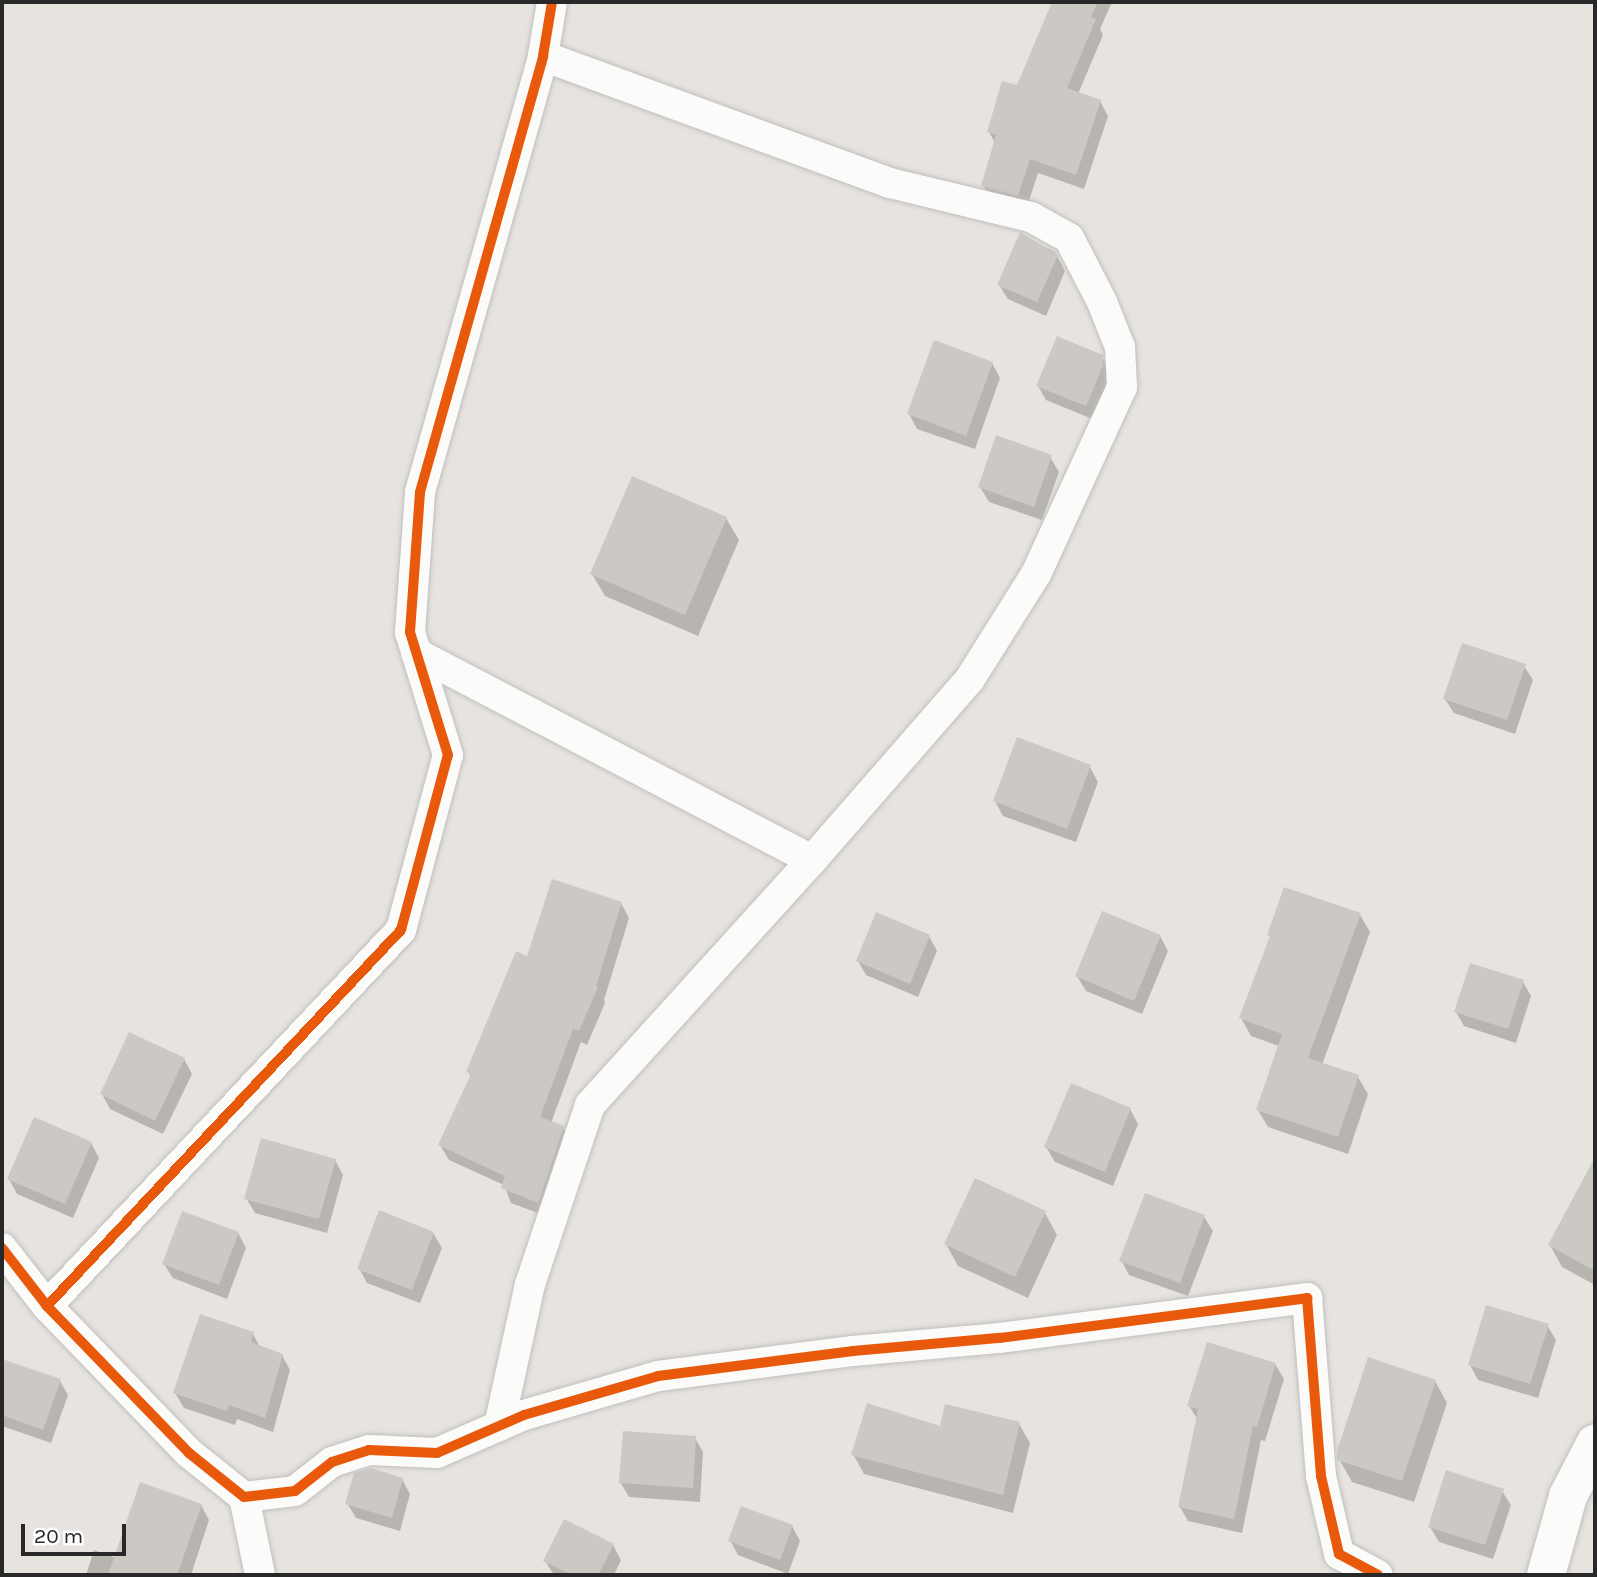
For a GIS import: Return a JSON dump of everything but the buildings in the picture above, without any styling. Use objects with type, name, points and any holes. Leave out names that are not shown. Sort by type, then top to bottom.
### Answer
[{"type":"main road","points":[[1546,1575],[1568,1496],[1595,1444]]},
{"type":"street","points":[[47,1306],[401,930],[448,755],[410,632],[420,492],[543,56],[552,2]]},
{"type":"street","points":[[499,1426],[530,1284],[590,1105],[812,860],[970,679],[1036,574],[1122,387],[1120,347],[1102,302],[1069,238],[1031,217],[890,183],[543,56]]},
{"type":"street","points":[[416,653],[812,860]]},
{"type":"street","points":[[2,1248],[47,1306],[189,1453],[244,1497],[260,1575]]},
{"type":"street","points":[[244,1497],[295,1491],[332,1462],[369,1450],[437,1453],[524,1415],[658,1376],[853,1351],[1000,1338],[1307,1298],[1321,1476],[1339,1554],[1378,1575]]},
{"type":"cycle path","points":[[47,1306],[401,930],[448,755],[410,632],[420,492],[543,56],[552,2]]},
{"type":"cycle path","points":[[2,1248],[47,1306],[189,1453],[244,1497],[295,1491],[332,1462],[369,1450],[437,1453],[524,1415],[658,1376],[853,1351],[1000,1338],[1307,1298],[1321,1476],[1339,1554],[1378,1575]]}]
